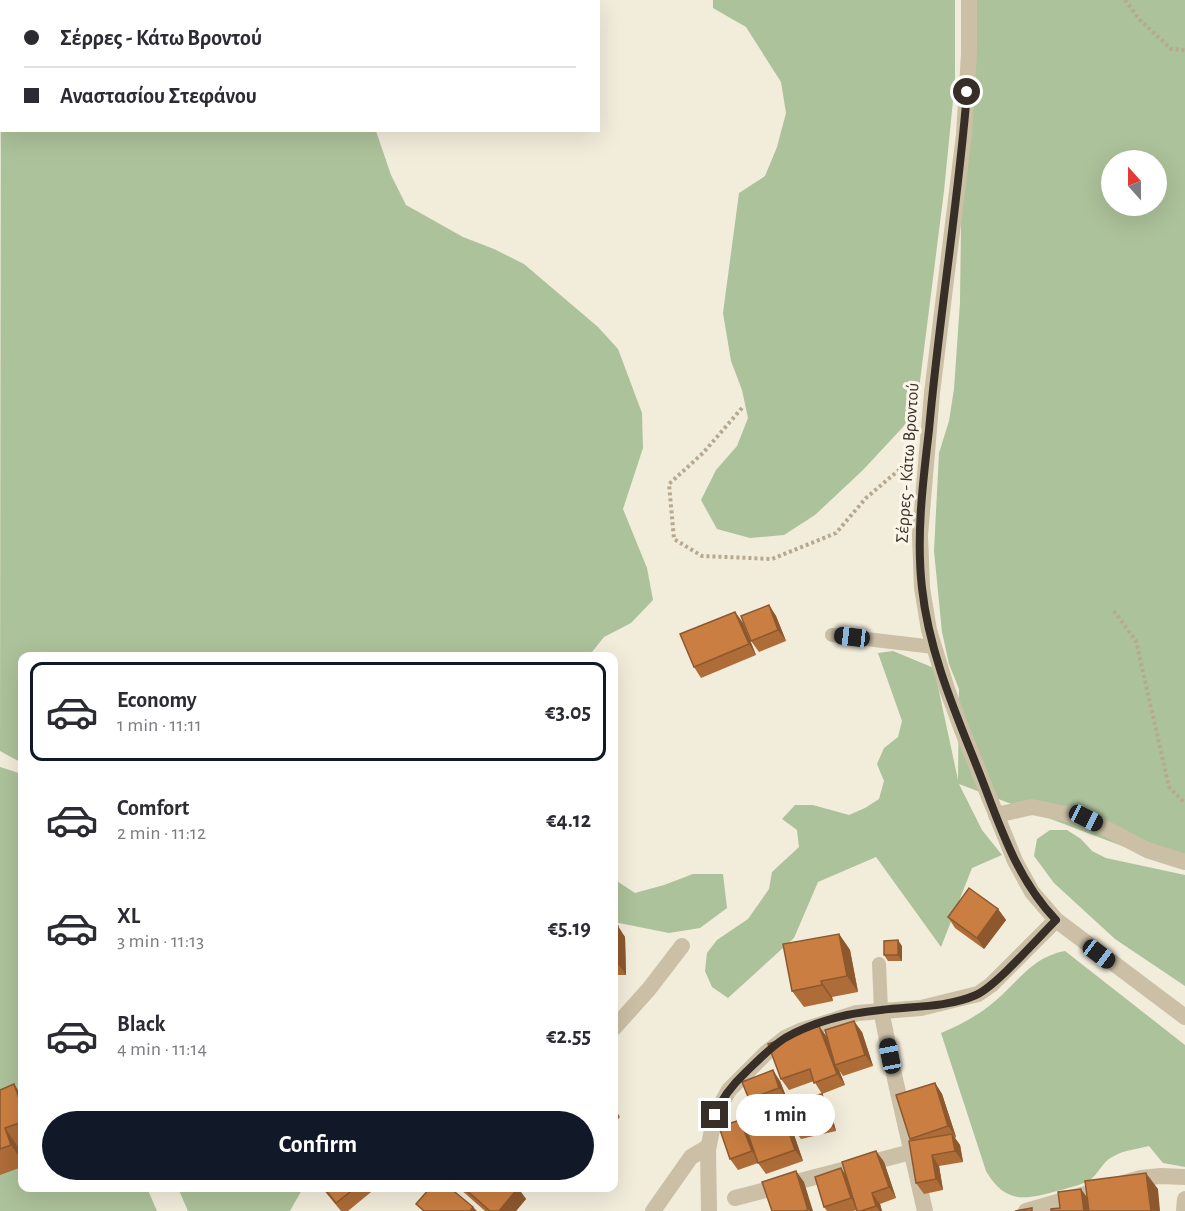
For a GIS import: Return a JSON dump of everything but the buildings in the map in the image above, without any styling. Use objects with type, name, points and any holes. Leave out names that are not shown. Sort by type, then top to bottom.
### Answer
[{"type":"street","name":"Σέρρες - Κάτω Βροντού","points":[[969,0],[969,54],[964,135],[926,450],[920,535],[920,564],[925,608],[934,647],[962,730],[1022,877],[1056,920],[1185,1017]]},
{"type":"street","points":[[996,815],[1032,807],[1086,818],[1147,850],[1185,862]]},
{"type":"street","points":[[710,1211],[708,1147],[715,1115],[723,1098],[748,1070],[778,1043],[811,1026],[857,1013],[921,1008],[978,994],[991,985],[1056,920]]},
{"type":"street","points":[[618,1024],[649,989],[682,946]]},
{"type":"street","points":[[881,1010],[925,1211]]},
{"type":"street","points":[[653,1211],[691,1157],[708,1147]]},
{"type":"street","points":[[735,1198],[911,1152]]},
{"type":"street","points":[[1026,1211],[1141,1178],[1185,1177]]},
{"type":"street","points":[[1184,1211],[1185,1199]]},
{"type":"lane","points":[[832,635],[934,647]]},
{"type":"lane","points":[[879,964],[881,1010]]},
{"type":"path","points":[[1125,0],[1140,20],[1171,49],[1185,50]]},
{"type":"path","points":[[742,408],[703,453],[669,484],[675,540],[702,556],[772,559],[836,534],[866,498],[926,450]]},
{"type":"path","points":[[1114,611],[1136,641],[1169,787],[1185,803]]},
{"type":"green space","points":[[713,0],[955,0],[955,80],[944,191],[916,413],[863,470],[815,515],[784,535],[750,538],[717,529],[701,500],[716,470],[737,446],[748,418],[742,390],[731,361],[723,313],[739,193],[765,176],[777,147],[786,113],[781,82],[746,27],[713,8]]},
{"type":"green space","points":[[964,0],[1185,0],[1185,870],[959,784],[982,830],[1002,855],[972,868],[941,947],[876,857],[818,882],[794,938],[728,998],[712,987],[705,971],[707,953],[717,940],[748,919],[769,889],[772,872],[799,847],[797,830],[782,819],[795,805],[813,805],[849,815],[879,799],[884,781],[877,764],[884,748],[898,737],[902,721],[878,653],[893,651],[934,668],[958,780],[959,689],[949,664],[942,632],[934,551],[939,453],[949,421],[954,389],[960,302]]},
{"type":"green space","points":[[1,132],[376,132],[391,175],[406,205],[463,237],[524,264],[598,327],[618,349],[642,413],[643,448],[623,509],[647,568],[653,600],[631,623],[604,637],[592,652],[18,652],[18,761],[0,751]]},
{"type":"green space","points":[[0,767],[18,773],[18,1192],[149,1192],[157,1211],[0,1211]]},
{"type":"green space","points":[[1050,830],[1067,830],[1081,839],[1092,851],[1106,858],[1185,875],[1185,986],[1115,939],[1054,883],[1034,856],[1037,839]]},
{"type":"green space","points":[[693,874],[723,874],[727,908],[700,928],[669,933],[618,923],[618,882],[635,893]]},
{"type":"green space","points":[[1065,951],[1185,1045],[1185,1167],[1163,1163],[1149,1146],[1114,1156],[1092,1178],[1081,1184],[1046,1194],[1017,1197],[1001,1189],[986,1171],[941,1033],[988,1007],[1034,964],[1053,954]]},
{"type":"green space","points":[[180,1192],[301,1192],[290,1211],[188,1211]]},
{"type":"route","points":[[715,1115],[729,1090],[755,1063],[785,1038],[811,1026],[857,1013],[921,1008],[966,999],[978,994],[991,985],[1056,920],[1022,877],[996,815],[943,677],[929,630],[922,588],[920,535],[926,450],[958,190],[967,92]]}]
